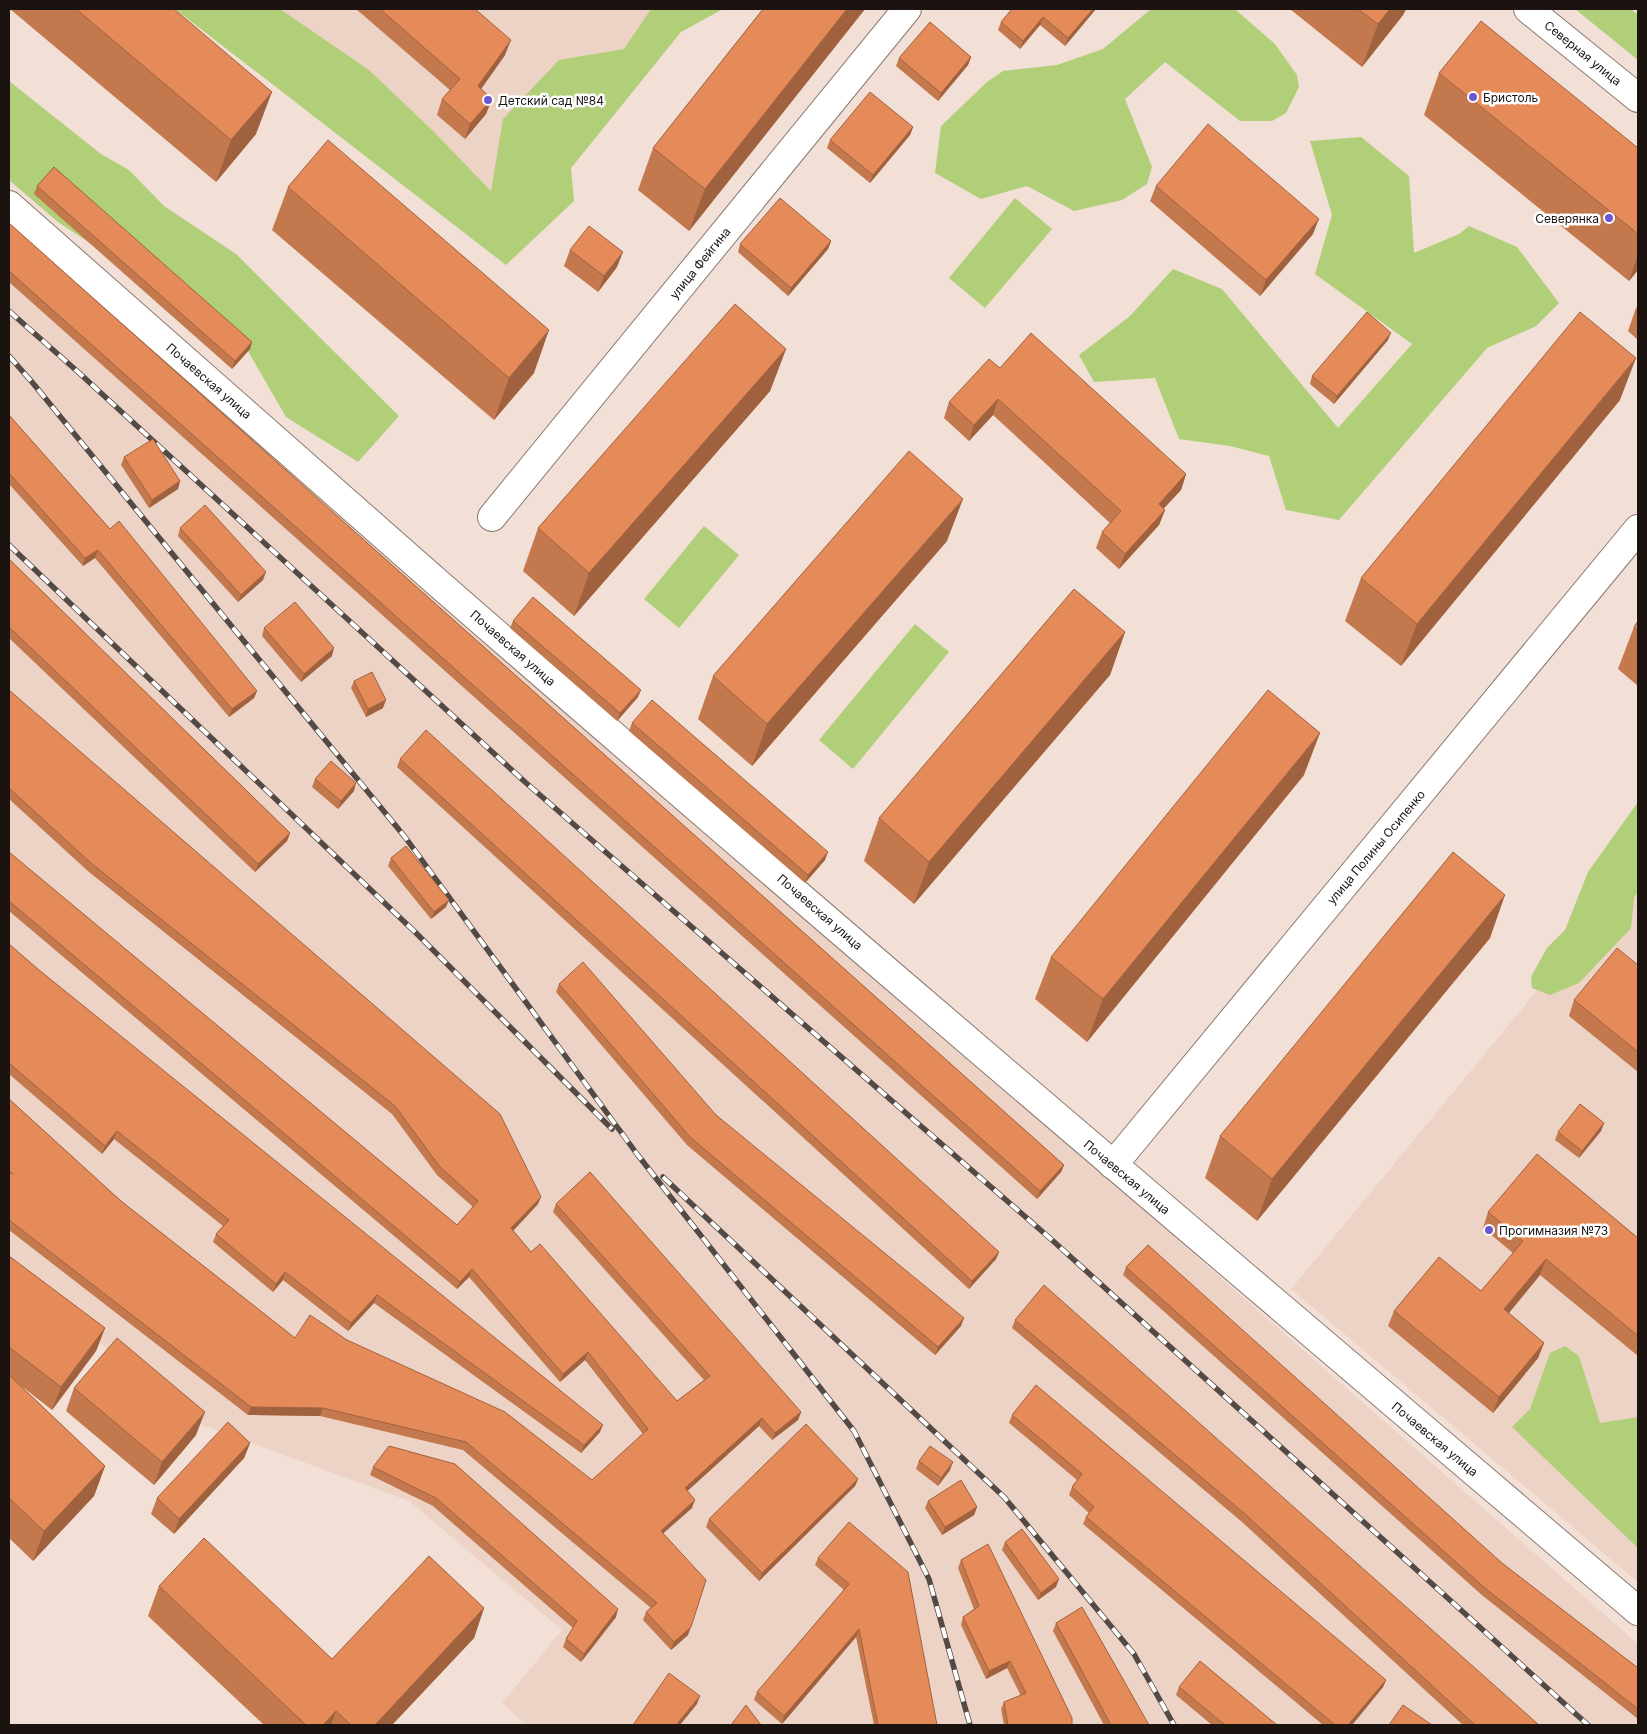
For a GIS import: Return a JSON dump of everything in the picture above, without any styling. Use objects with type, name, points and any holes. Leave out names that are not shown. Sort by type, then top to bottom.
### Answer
[{"type":"street","name":"улица Фейгина","points":[[492,516],[907,9]]},
{"type":"street","name":"Северная улица","points":[[1528,9],[1638,98]]},
{"type":"street","name":"Почаевская улица","points":[[9,205],[431,577],[1113,1165],[1638,1611]]},
{"type":"street","name":"улица Полины Осипенко","points":[[1113,1165],[1638,529]]},
{"type":"shaded area","name":"Детский сад №84","points":[[241,9],[699,9],[515,238]]},
{"type":"shaded area","points":[[9,215],[1638,1644],[1638,1725],[526,1725],[502,1703],[562,1630],[409,1501],[202,1425],[9,1271]]},
{"type":"shaded area","name":"Прогимназия №73","points":[[1638,837],[1638,1582],[1291,1289],[1582,936]]},
{"type":"green space","points":[[175,9],[280,9],[369,70],[432,130],[491,191],[503,119],[559,60],[624,49],[651,9],[723,9],[681,32],[571,168],[574,201],[506,265]]},
{"type":"green space","points":[[1151,9],[1236,10],[1275,44],[1297,75],[1299,87],[1286,113],[1272,121],[1240,121],[1165,62],[1125,99],[1152,167],[1147,184],[1122,200],[1074,211],[1027,186],[981,199],[935,173],[941,126],[987,82],[1003,71],[1057,65],[1103,49]]},
{"type":"green space","points":[[1575,9],[1631,9],[1638,15],[1638,60]]},
{"type":"green space","points":[[9,81],[101,154],[129,170],[164,206],[236,254],[399,416],[358,462],[286,417],[245,346],[58,222],[9,180]]},
{"type":"green space","points":[[1361,137],[1409,176],[1414,253],[1459,234],[1469,226],[1517,247],[1559,303],[1536,326],[1487,348],[1339,520],[1286,510],[1269,456],[1230,446],[1179,439],[1155,378],[1094,382],[1079,355],[1129,317],[1173,269],[1222,289],[1338,428],[1412,344],[1315,274],[1332,215],[1310,141]]},
{"type":"green space","points":[[1015,198],[1052,229],[985,308],[949,278]]},
{"type":"green space","points":[[704,526],[739,555],[679,628],[644,599]]},
{"type":"green space","points":[[915,624],[949,652],[853,769],[819,740]]},
{"type":"green space","points":[[1638,802],[1638,891],[1634,898],[1631,928],[1579,983],[1550,995],[1532,988],[1531,977],[1547,948],[1565,930],[1588,872]]},
{"type":"green space","points":[[1565,1346],[1579,1356],[1600,1423],[1638,1417],[1638,1548],[1512,1427],[1530,1409],[1550,1353]]},
{"type":"building","points":[[76,9],[174,9],[272,92],[231,140]]},
{"type":"building","points":[[380,9],[475,9],[511,40],[478,86],[492,99],[470,124],[442,99],[460,79]]},
{"type":"building","points":[[763,9],[847,9],[705,189],[653,148]]},
{"type":"building","points":[[1012,9],[1093,9],[1068,38],[1043,17],[1023,41],[1001,22]]},
{"type":"building","points":[[1358,9],[1390,9],[1378,24]]},
{"type":"building","points":[[1481,21],[1638,148],[1638,234],[1439,73]]},
{"type":"building","points":[[930,22],[971,57],[941,93],[899,58]]},
{"type":"building","points":[[870,92],[913,127],[873,175],[830,140]]},
{"type":"building","points":[[1208,124],[1319,219],[1266,280],[1156,186]]},
{"type":"building","points":[[328,140],[549,330],[509,378],[288,187]]},
{"type":"building","points":[[54,167],[252,342],[235,361],[37,186]]},
{"type":"building","points":[[780,198],[831,241],[791,288],[740,244]]},
{"type":"building","points":[[9,223],[1064,1165],[1040,1191],[9,271]]},
{"type":"building","points":[[589,226],[623,252],[604,276],[570,250]]},
{"type":"building","points":[[735,304],[786,349],[589,573],[538,528]]},
{"type":"building","points":[[1367,312],[1391,333],[1337,396],[1312,376]]},
{"type":"building","points":[[1580,312],[1636,358],[1417,624],[1361,578]]},
{"type":"building","points":[[1031,333],[1186,474],[1159,504],[1165,510],[1125,554],[1102,532],[1121,511],[998,399],[974,425],[949,402],[989,359],[1000,368]]},
{"type":"building","points":[[9,415],[110,529],[119,521],[257,691],[232,709],[98,550],[85,558],[9,473]]},
{"type":"building","points":[[153,439],[180,481],[152,500],[124,457]]},
{"type":"building","points":[[909,451],[963,499],[767,724],[713,676]]},
{"type":"building","points":[[205,505],[266,572],[241,595],[180,528]]},
{"type":"building","points":[[9,559],[290,833],[258,864],[9,627]]},
{"type":"building","points":[[1074,589],[1125,632],[929,862],[879,818]]},
{"type":"building","points":[[533,597],[641,690],[620,713],[513,621]]},
{"type":"building","points":[[295,602],[334,648],[304,674],[264,628]]},
{"type":"building","points":[[1638,621],[1638,631],[1634,627]]},
{"type":"building","points":[[372,672],[386,700],[368,709],[354,681]]},
{"type":"building","points":[[9,690],[500,1114],[541,1197],[511,1228],[531,1252],[540,1244],[677,1401],[710,1376],[556,1204],[590,1172],[801,1412],[775,1433],[762,1418],[685,1488],[695,1500],[661,1531],[706,1580],[691,1627],[674,1642],[646,1612],[657,1603],[466,1442],[323,1408],[251,1407],[9,1220],[9,1172],[13,1174],[9,1171],[9,1099],[121,1201],[295,1338],[310,1315],[347,1340],[505,1412],[592,1480],[648,1429],[588,1352],[563,1374],[472,1269],[460,1282],[9,901],[9,852],[457,1225],[478,1201],[440,1167],[395,1106],[92,864],[9,788]]},
{"type":"building","points":[[1268,690],[1320,733],[1103,999],[1051,957]]},
{"type":"building","points":[[652,700],[828,852],[808,875],[632,723]]},
{"type":"building","points":[[426,730],[999,1252],[972,1281],[400,759]]},
{"type":"building","points":[[331,761],[356,783],[341,801],[315,779]]},
{"type":"building","points":[[406,846],[449,900],[434,912],[391,858]]},
{"type":"building","points":[[1453,852],[1505,895],[1272,1179],[1220,1136]]},
{"type":"building","points":[[9,944],[603,1425],[584,1445],[377,1295],[351,1323],[285,1272],[276,1284],[216,1234],[229,1220],[117,1131],[105,1146],[9,1063]]},
{"type":"building","points":[[1617,948],[1638,965],[1638,1052],[1574,1000]]},
{"type":"building","points":[[583,962],[716,1115],[964,1318],[938,1347],[690,1137],[559,984]]},
{"type":"building","points":[[1580,1104],[1604,1123],[1582,1151],[1558,1132]]},
{"type":"building","points":[[1537,1154],[1638,1238],[1638,1336],[1546,1259],[1504,1309],[1544,1343],[1499,1397],[1394,1311],[1439,1257],[1481,1291],[1523,1241],[1488,1212]]},
{"type":"building","points":[[1148,1245],[1502,1563],[1638,1668],[1638,1709],[1486,1589],[1126,1267]]},
{"type":"building","points":[[9,1256],[105,1328],[61,1387],[9,1347]]},
{"type":"building","points":[[1044,1285],[1539,1725],[1475,1725],[1245,1514],[1015,1320]]},
{"type":"building","points":[[117,1338],[205,1412],[162,1462],[74,1388]]},
{"type":"building","points":[[9,1375],[105,1466],[44,1531],[9,1498]]},
{"type":"building","points":[[1036,1385],[1386,1680],[1348,1725],[1335,1725],[1086,1517],[1094,1507],[1072,1487],[1082,1474],[1012,1415]]},
{"type":"building","points":[[228,1422],[250,1443],[179,1519],[157,1498]]},
{"type":"building","points":[[806,1424],[858,1479],[762,1573],[709,1519]]},
{"type":"building","points":[[389,1446],[455,1464],[618,1609],[584,1654],[566,1639],[577,1621],[436,1498],[373,1467]]},
{"type":"building","points":[[930,1446],[953,1462],[941,1478],[919,1461]]},
{"type":"building","points":[[961,1480],[977,1507],[945,1527],[928,1501]]},
{"type":"building","points":[[849,1522],[908,1572],[937,1725],[878,1725],[859,1629],[784,1716],[757,1692],[849,1584],[818,1558]]},
{"type":"building","points":[[1022,1529],[1059,1579],[1041,1593],[1005,1542]]},
{"type":"building","points":[[204,1538],[332,1659],[429,1556],[484,1608],[375,1725],[351,1725],[336,1711],[323,1725],[306,1725],[159,1586]]},
{"type":"building","points":[[988,1544],[1072,1718],[1072,1725],[1008,1725],[1004,1702],[1026,1693],[1010,1661],[989,1671],[963,1617],[979,1606],[961,1560]]},
{"type":"building","points":[[1082,1607],[1149,1725],[1111,1725],[1056,1623]]},
{"type":"building","points":[[1200,1661],[1277,1725],[1225,1725],[1179,1687]]},
{"type":"building","points":[[669,1673],[700,1696],[676,1725],[633,1725]]},
{"type":"building","points":[[746,1705],[761,1725],[731,1725]]},
{"type":"building","points":[[1403,1705],[1432,1725],[1389,1725]]},
{"type":"railway","points":[[9,311],[77,371],[525,782],[1052,1240],[1588,1725]]},
{"type":"railway","points":[[9,356],[405,837],[637,1154],[854,1431],[929,1579],[970,1725]]},
{"type":"railway","points":[[9,545],[415,932],[612,1129]]},
{"type":"railway","points":[[663,1177],[1004,1497],[1134,1654],[1174,1725]]},
{"type":"place","name":"Бристоль","points":[[1473,97]]},
{"type":"place","name":"Детский сад №84","points":[[488,100]]},
{"type":"place","name":"Северянка","points":[[1609,218]]},
{"type":"place","name":"Прогимназия №73","points":[[1489,1230]]}]
